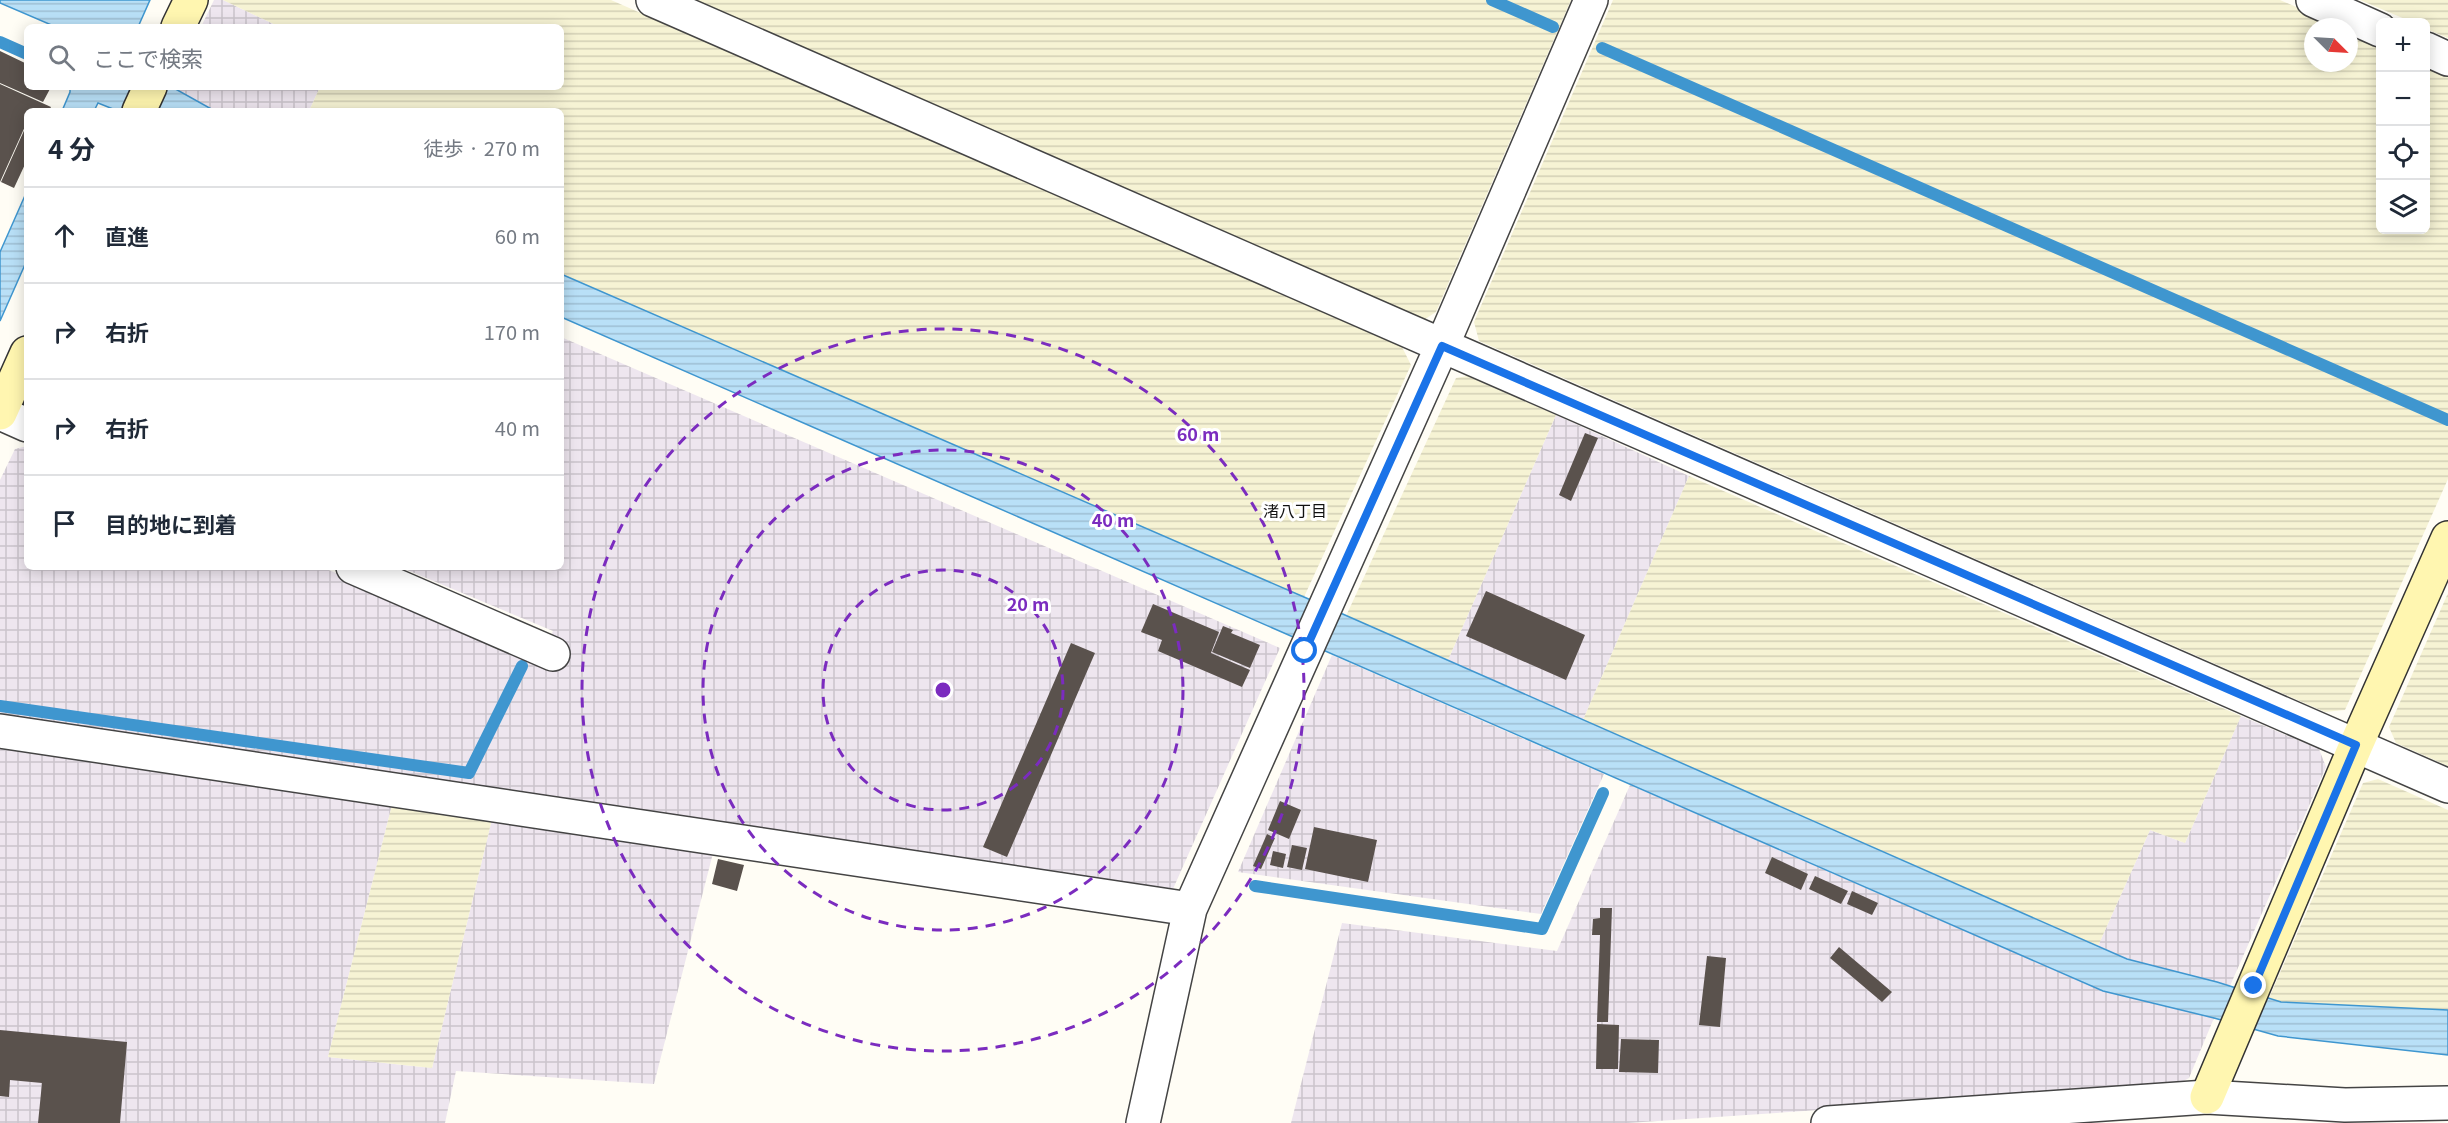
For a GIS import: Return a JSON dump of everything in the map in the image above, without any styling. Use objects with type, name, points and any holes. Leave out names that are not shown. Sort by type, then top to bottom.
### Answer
[{"type":"street","points":[[179,24],[191,0]]},
{"type":"street","points":[[653,0],[2448,786]]},
{"type":"street","points":[[1143,1123],[1190,909],[1442,346],[1592,0]]},
{"type":"street","points":[[2313,0],[2376,28]]},
{"type":"street","points":[[2430,51],[2448,59]]},
{"type":"street","points":[[140,108],[149,90]]},
{"type":"street","points":[[24,358],[3,397],[24,422]]},
{"type":"street","points":[[2207,1097],[2356,745],[2448,538]]},
{"type":"street","points":[[361,570],[553,654]]},
{"type":"street","points":[[0,731],[1190,909]]},
{"type":"street","points":[[1828,1123],[2207,1097],[2345,1114],[2448,1102]]},
{"type":"shaded area","points":[[214,0],[223,0],[274,24],[202,24]]},
{"type":"shaded area","points":[[223,0],[611,0],[1402,347],[1411,365],[1304,597],[564,275],[564,108],[310,108],[319,90],[564,90],[564,24],[274,24]]},
{"type":"shaded area","points":[[682,0],[1571,0],[1436,312],[1419,323]]},
{"type":"shaded area","points":[[1613,0],[2280,0],[2321,18],[2304,18],[2304,72],[2358,72],[2358,34],[2376,42],[2376,234],[2430,234],[2430,66],[2448,74],[2448,479],[2345,710],[2325,712],[1479,341],[1474,322]]},
{"type":"shaded area","points":[[2360,0],[2448,0],[2448,38],[2430,31],[2430,18],[2403,18]]},
{"type":"shaded area","points":[[178,90],[319,90],[310,108],[210,108]]},
{"type":"shaded area","points":[[564,338],[1280,648],[1173,889],[0,714],[0,480],[15,449],[24,447],[24,570],[329,570],[539,662],[553,631],[407,570],[564,570]]},
{"type":"shaded area","points":[[1467,376],[1556,415],[1448,660],[1346,616],[1456,378]]},
{"type":"shaded area","points":[[1556,415],[1689,476],[1583,720],[1448,660]]},
{"type":"shaded area","points":[[1689,476],[2241,716],[2185,843],[2150,830],[2098,946],[1583,720]]},
{"type":"shaded area","points":[[2448,593],[2448,766],[2396,743],[2389,727]]},
{"type":"shaded area","points":[[1332,655],[1604,774],[1541,914],[1238,872]]},
{"type":"shaded area","points":[[2241,716],[2319,749],[2326,767],[2230,986],[2127,959],[2098,946],[2150,830],[2185,843]]},
{"type":"shaded area","points":[[0,748],[392,805],[328,1057],[432,1068],[492,819],[713,853],[654,1084],[456,1071],[445,1123],[0,1123]]},
{"type":"shaded area","points":[[2378,779],[2448,810],[2448,1010],[2281,1002],[2269,998],[2363,783]]},
{"type":"shaded area","points":[[1630,785],[2103,991],[2214,1018],[2189,1078],[2174,1086],[1628,1123],[1291,1123],[1342,923],[1557,951]]},
{"type":"shaded area","points":[[392,805],[492,819],[432,1068],[328,1057]]},
{"type":"water","points":[[0,0],[150,0],[139,24],[49,24],[0,3]]},
{"type":"water","points":[[70,90],[177,90],[210,108],[110,108],[98,103],[96,108],[63,108]]},
{"type":"water","points":[[24,198],[24,267],[0,321],[0,252]]},
{"type":"water","points":[[564,275],[1304,597],[2127,959],[2217,982],[2281,1002],[2448,1010],[2448,1055],[2278,1036],[2103,991],[564,318]]},
{"type":"building","points":[[0,51],[24,63],[24,90],[49,90],[43,102],[0,83]]},
{"type":"building","points":[[0,84],[51,107],[24,108],[24,129],[0,182]]},
{"type":"building","points":[[24,131],[24,166],[14,188],[1,182]]},
{"type":"building","points":[[1585,433],[1598,438],[1571,501],[1559,495]]},
{"type":"building","points":[[1486,591],[1585,635],[1566,680],[1466,636]]},
{"type":"building","points":[[1153,604],[1219,632],[1211,653],[1250,670],[1242,687],[1158,651],[1162,640],[1141,632]]},
{"type":"building","points":[[1223,626],[1233,630],[1231,633],[1260,645],[1250,668],[1212,652]]},
{"type":"building","points":[[1071,643],[1095,653],[1007,857],[983,847]]},
{"type":"building","points":[[1280,801],[1301,810],[1289,839],[1268,830]]},
{"type":"building","points":[[1314,827],[1377,840],[1368,882],[1305,869]]},
{"type":"building","points":[[1267,834],[1275,838],[1261,869],[1253,866]]},
{"type":"building","points":[[1292,845],[1307,848],[1302,870],[1287,867]]},
{"type":"building","points":[[1273,851],[1286,854],[1283,868],[1270,865]]},
{"type":"building","points":[[1772,857],[1808,874],[1801,890],[1765,873]]},
{"type":"building","points":[[718,859],[744,865],[737,891],[712,884]]},
{"type":"building","points":[[1815,876],[1848,891],[1841,904],[1809,889]]},
{"type":"building","points":[[1852,891],[1878,903],[1872,915],[1847,904]]},
{"type":"building","points":[[1600,908],[1612,908],[1608,1022],[1597,1022],[1600,935],[1592,935],[1593,919],[1600,918]]},
{"type":"building","points":[[1839,947],[1892,992],[1882,1002],[1830,958]]},
{"type":"building","points":[[1707,956],[1726,958],[1720,1027],[1699,1025]]},
{"type":"building","points":[[1597,1024],[1619,1025],[1618,1069],[1596,1069]]},
{"type":"building","points":[[0,1030],[127,1042],[120,1123],[38,1123],[42,1083],[10,1080],[9,1097],[0,1096]]},
{"type":"building","points":[[1621,1039],[1659,1040],[1658,1073],[1619,1072]]},
{"type":"waterway","points":[[1492,0],[1553,27]]},
{"type":"waterway","points":[[0,42],[24,53]]},
{"type":"waterway","points":[[1602,48],[2448,420]]},
{"type":"waterway","points":[[0,706],[469,773],[522,666]]},
{"type":"waterway","points":[[1255,886],[1542,929],[1603,793]]},
{"type":"district","name":"渚八丁目","points":[[1295,511]]},
{"type":"route","points":[[1305,651],[1442,346],[2356,745],[2254,986]]}]
